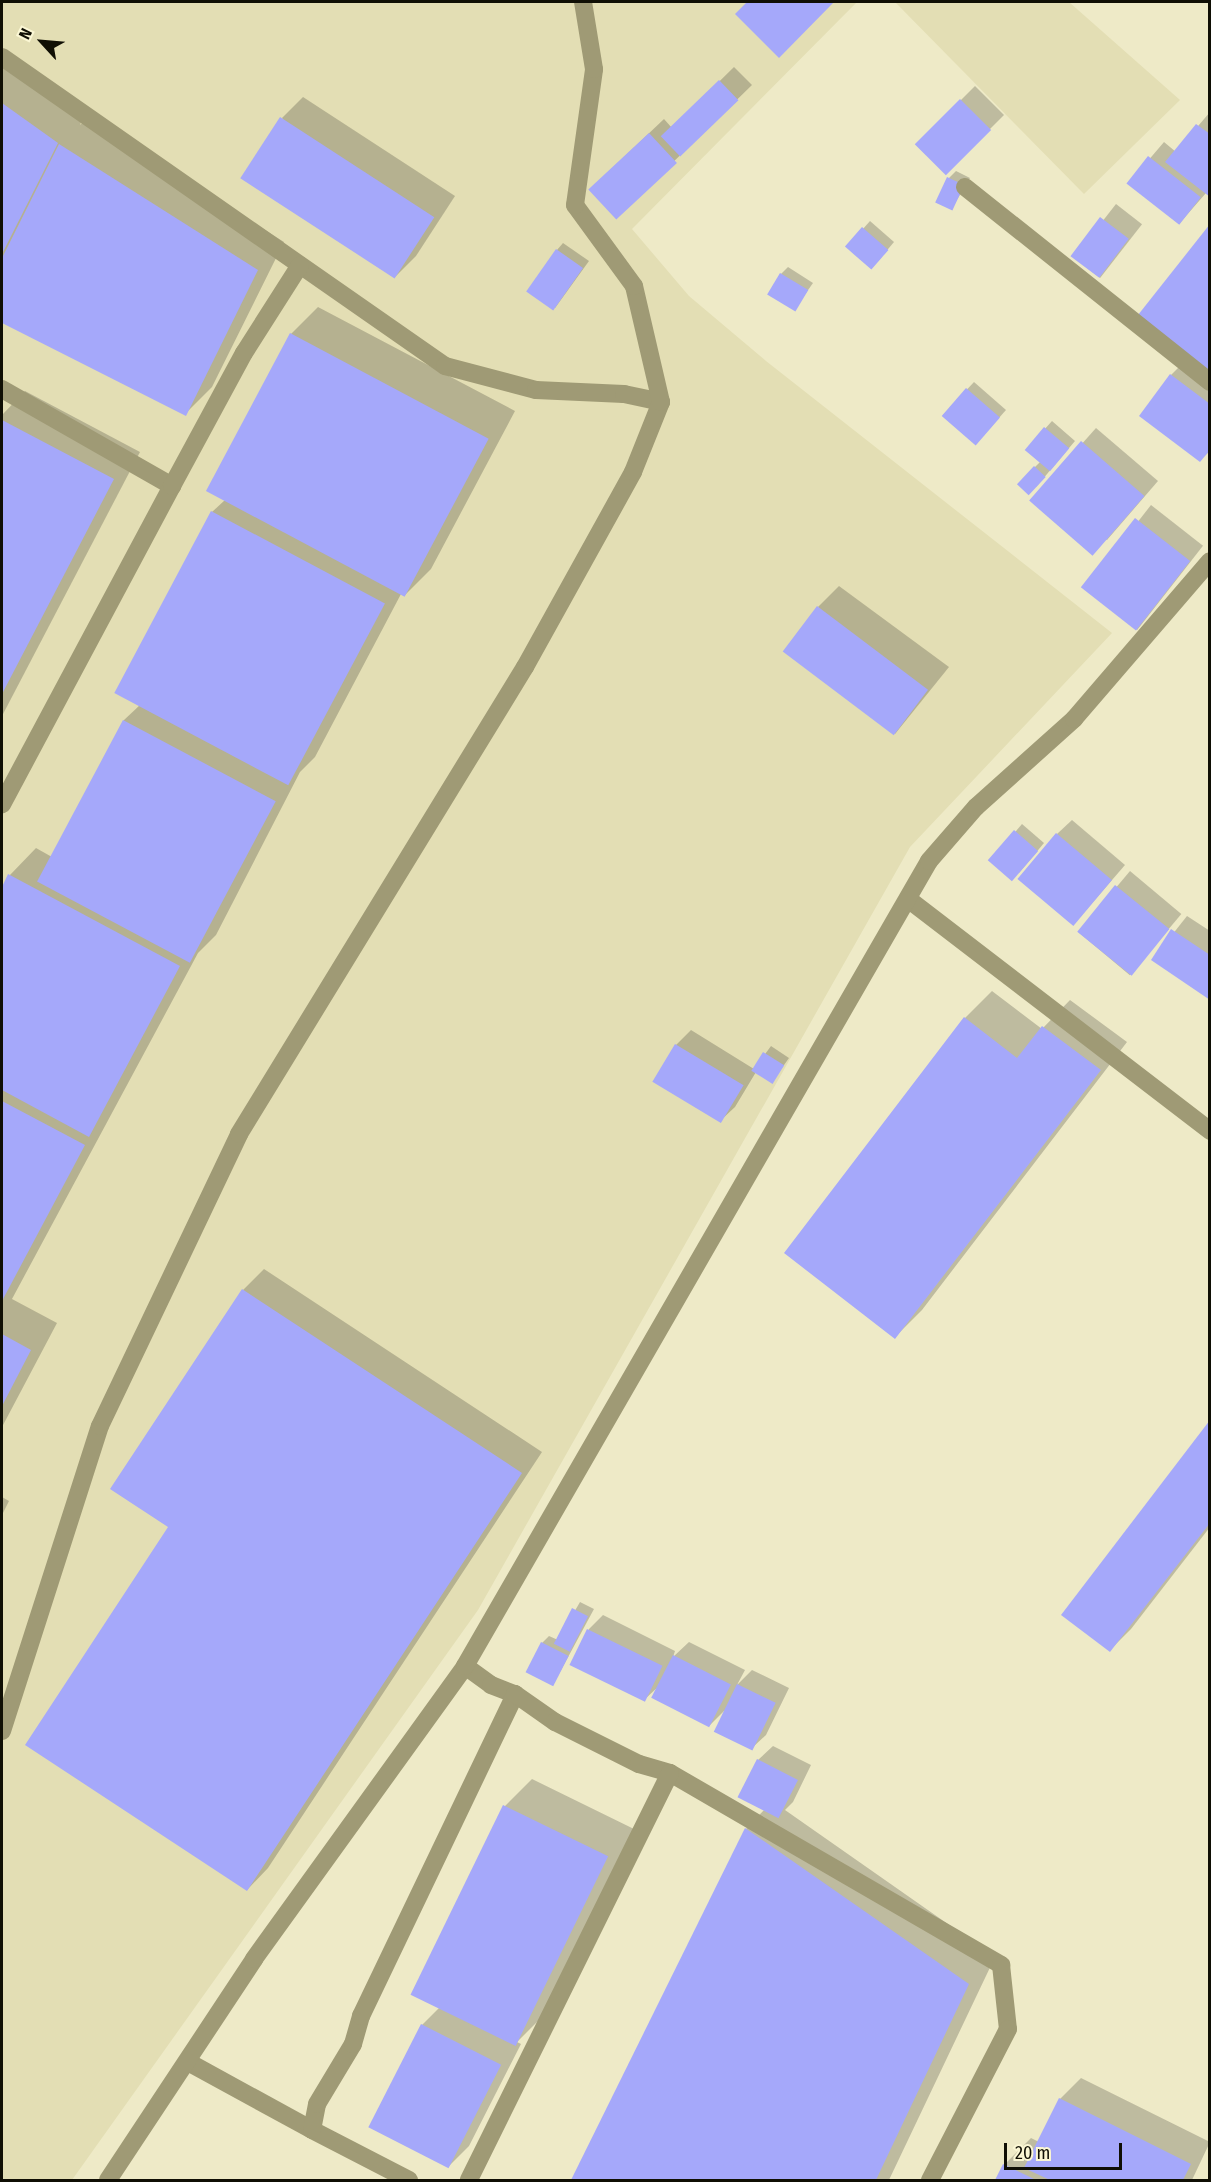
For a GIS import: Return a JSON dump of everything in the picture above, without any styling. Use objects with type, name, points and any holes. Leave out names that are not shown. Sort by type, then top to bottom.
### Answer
[{"type":"street","points":[[2,1731],[100,1426],[239,1134],[525,667],[633,472],[661,402],[634,286],[575,205],[594,69],[583,2]]},
{"type":"street","points":[[2,57],[445,366],[536,390],[624,394],[661,402]]},
{"type":"street","points":[[965,187],[1209,382]]},
{"type":"street","points":[[2,804],[244,353],[300,265]]},
{"type":"street","points":[[2,389],[172,486]]},
{"type":"street","points":[[108,2181],[254,1959],[465,1666],[929,861],[976,807],[1074,719],[1209,561]]},
{"type":"street","points":[[908,898],[1209,1131]]},
{"type":"street","points":[[465,1666],[491,1685],[515,1694],[555,1722],[639,1764],[670,1773],[1001,1965],[1008,2029],[930,2181]]},
{"type":"street","points":[[312,2130],[317,2104],[352,2044],[361,2016],[515,1694]]},
{"type":"street","points":[[469,2181],[670,1773]]},
{"type":"street","points":[[188,2062],[409,2181]]},
{"type":"shaded area","points":[[2,2],[857,2],[632,229],[689,296],[766,361],[1112,633],[910,847],[478,1610],[72,2180],[2,2180]]},
{"type":"shaded area","points":[[895,2],[1069,2],[1180,100],[1084,194]]},
{"type":"building","points":[[747,2],[834,2],[779,58],[735,14]]},
{"type":"building","points":[[719,80],[738,100],[680,156],[661,136]]},
{"type":"building","points":[[960,99],[991,130],[946,175],[915,144]]},
{"type":"building","points":[[2,103],[58,143],[2,254]]},
{"type":"building","points":[[280,117],[434,217],[395,278],[240,178]]},
{"type":"building","points":[[1196,124],[1210,134],[1210,197],[1165,162]]},
{"type":"building","points":[[649,133],[677,163],[616,220],[588,190]]},
{"type":"building","points":[[59,144],[258,270],[186,416],[2,323],[2,258]]},
{"type":"building","points":[[1148,156],[1201,197],[1179,225],[1126,184]]},
{"type":"building","points":[[947,177],[964,185],[952,210],[935,202]]},
{"type":"building","points":[[1100,217],[1129,239],[1099,278],[1071,256]]},
{"type":"building","points":[[1210,224],[1210,371],[1138,315]]},
{"type":"building","points":[[862,227],[888,250],[871,270],[845,247]]},
{"type":"building","points":[[556,249],[583,268],[553,311],[526,292]]},
{"type":"building","points":[[780,273],[808,290],[795,311],[767,294]]},
{"type":"building","points":[[290,333],[489,439],[405,597],[206,491]]},
{"type":"building","points":[[1170,374],[1210,404],[1210,450],[1200,462],[1139,416]]},
{"type":"building","points":[[966,388],[1000,418],[976,445],[942,416]]},
{"type":"building","points":[[2,420],[114,479],[2,694]]},
{"type":"building","points":[[1044,427],[1069,448],[1050,471],[1025,450]]},
{"type":"building","points":[[1081,441],[1144,496],[1093,556],[1029,501]]},
{"type":"building","points":[[1034,466],[1046,477],[1029,495],[1017,484]]},
{"type":"building","points":[[211,511],[385,603],[288,785],[114,693]]},
{"type":"building","points":[[1135,518],[1190,561],[1136,630],[1081,587]]},
{"type":"building","points":[[817,606],[928,690],[894,735],[783,652]]},
{"type":"building","points":[[123,720],[276,801],[190,963],[37,882]]},
{"type":"building","points":[[1014,830],[1038,851],[1012,881],[988,860]]},
{"type":"building","points":[[1056,833],[1112,880],[1073,926],[1017,879]]},
{"type":"building","points":[[8,874],[180,966],[89,1137],[2,1090],[2,887]]},
{"type":"building","points":[[1115,885],[1169,929],[1132,976],[1077,932]]},
{"type":"building","points":[[1171,929],[1210,955],[1210,1000],[1151,960]]},
{"type":"building","points":[[964,1017],[1017,1058],[1042,1026],[1101,1070],[895,1339],[784,1253]]},
{"type":"building","points":[[675,1044],[744,1085],[721,1123],[652,1082]]},
{"type":"building","points":[[763,1052],[784,1065],[773,1084],[751,1071]]},
{"type":"building","points":[[2,1101],[85,1145],[2,1301]]},
{"type":"building","points":[[242,1289],[522,1473],[247,1891],[25,1745],[168,1527],[110,1489]]},
{"type":"building","points":[[2,1334],[31,1350],[2,1406]]},
{"type":"building","points":[[1210,1420],[1210,1523],[1110,1652],[1061,1615]]},
{"type":"building","points":[[572,1608],[588,1616],[570,1652],[554,1644]]},
{"type":"building","points":[[587,1629],[662,1666],[645,1702],[569,1665]]},
{"type":"building","points":[[541,1642],[569,1656],[553,1686],[526,1672]]},
{"type":"building","points":[[673,1655],[731,1685],[709,1727],[651,1698]]},
{"type":"building","points":[[737,1684],[776,1703],[752,1750],[714,1732]]},
{"type":"building","points":[[757,1759],[798,1780],[778,1818],[737,1797]]},
{"type":"building","points":[[503,1805],[608,1856],[516,2046],[411,1995]]},
{"type":"building","points":[[745,1828],[969,1984],[876,2180],[571,2180]]},
{"type":"building","points":[[421,2024],[501,2065],[449,2168],[368,2127]]},
{"type":"building","points":[[1059,2098],[1191,2164],[1183,2180],[1050,2180],[1024,2168]]},
{"type":"building","points":[[1003,2164],[1036,2180],[995,2180]]}]
